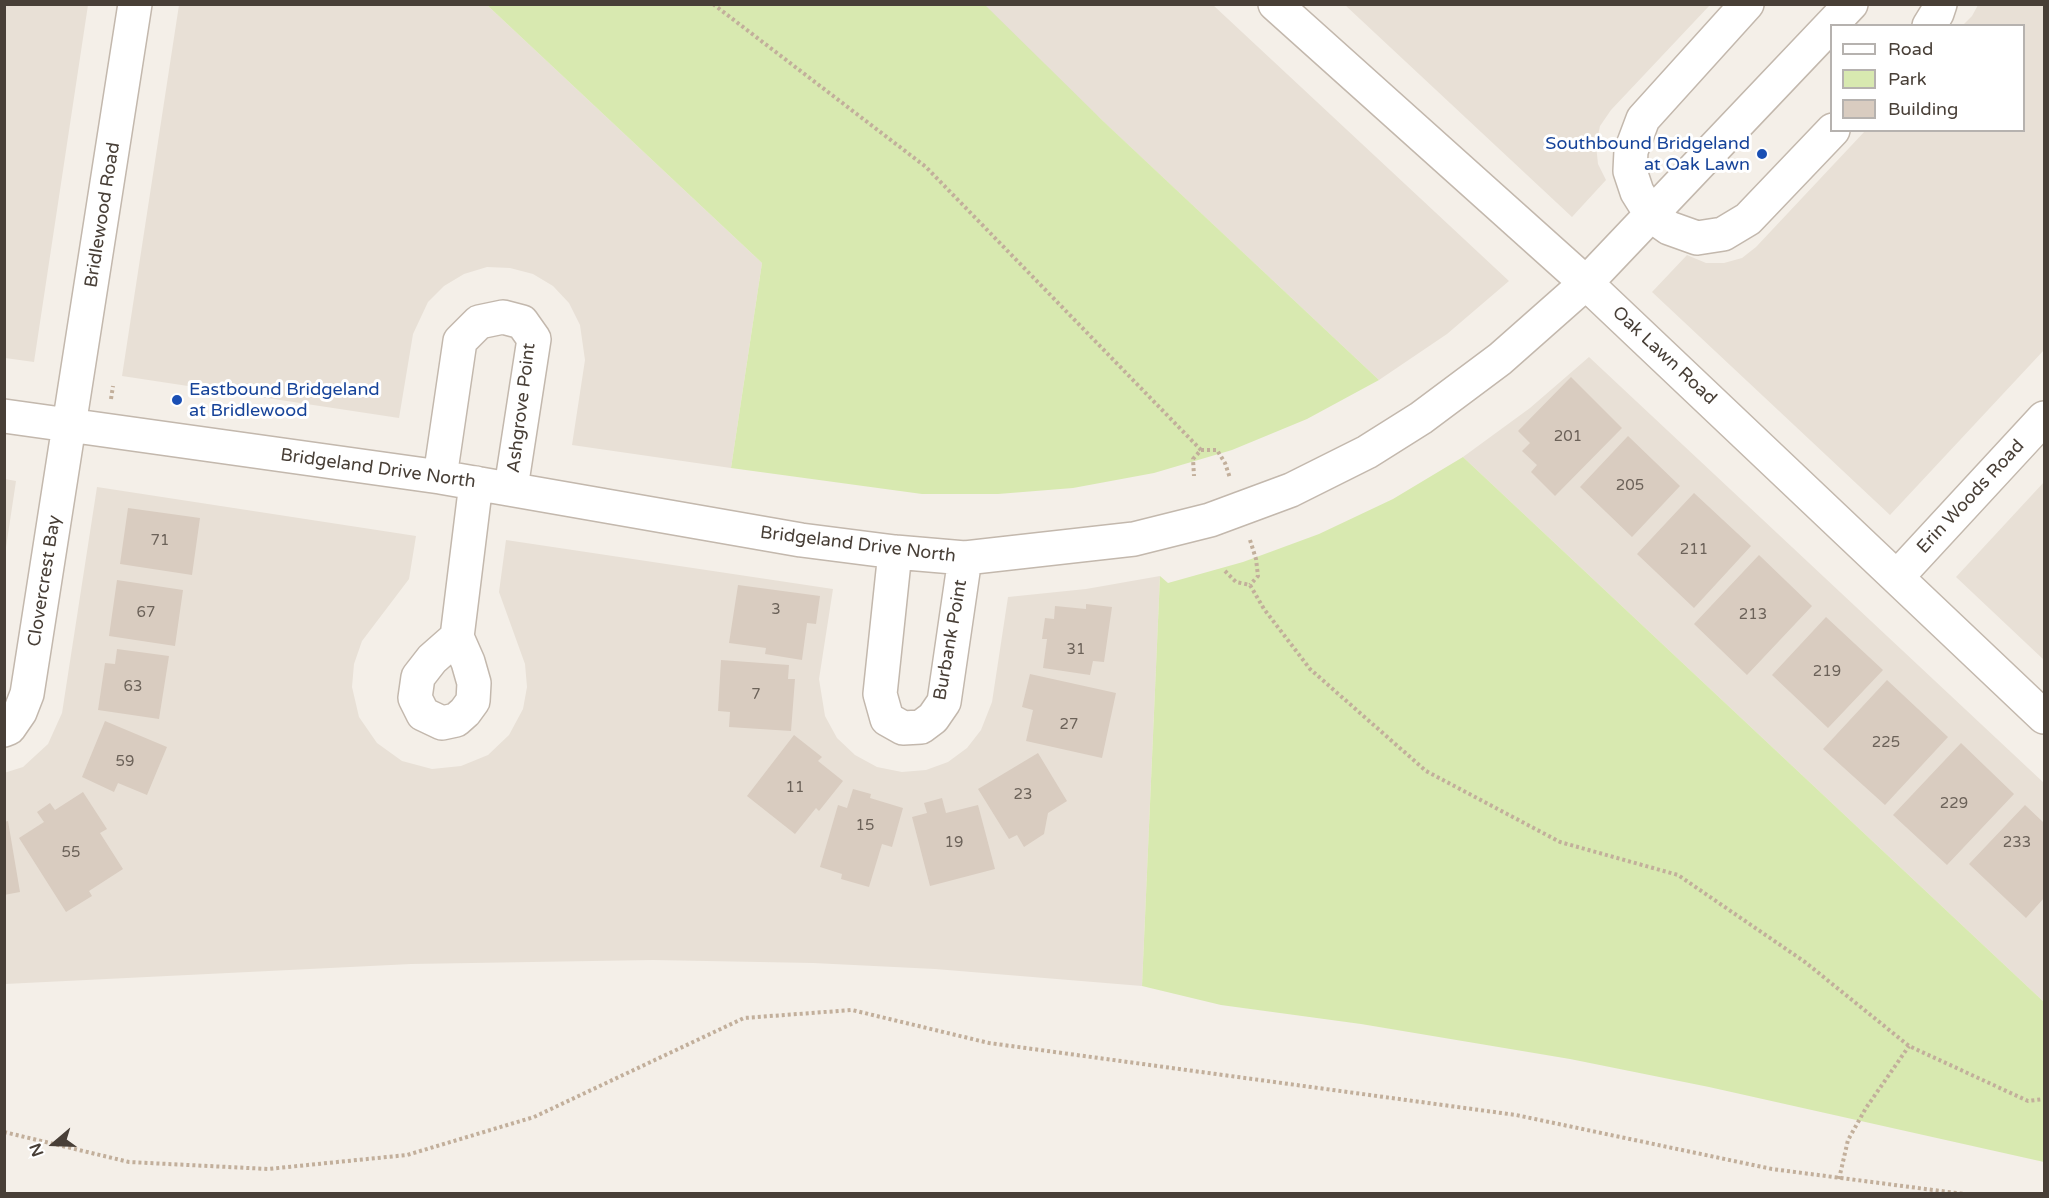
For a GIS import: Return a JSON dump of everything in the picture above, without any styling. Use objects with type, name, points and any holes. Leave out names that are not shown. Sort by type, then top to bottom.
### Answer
[{"type":"street","name":"Bridlewood Road","points":[[70,425],[135,4]]},
{"type":"street","name":"Oak Lawn Road","points":[[1275,4],[1586,283],[2044,717]]},
{"type":"street","points":[[1747,4],[1643,119],[1631,151],[1630,171],[1637,192],[1652,216],[1670,228],[1697,238],[1723,234],[1748,219],[1831,132]]},
{"type":"street","name":"Bridgeland Drive North","points":[[1832,24],[1851,4]]},
{"type":"street","points":[[1930,24],[1940,4]]},
{"type":"street","name":"Bridgeland Drive North","points":[[4,416],[440,477],[801,540],[895,552],[965,558],[1134,539],[1209,520],[1291,490],[1367,452],[1421,418],[1500,359],[1586,283],[1830,26]]},
{"type":"street","name":"Ashgrove Point","points":[[440,477],[460,341],[479,322],[503,317],[522,322],[534,339],[511,488]]},
{"type":"street","name":"Erin Woods Road","points":[[1896,577],[2044,418]]},
{"type":"street","name":"Clovercrest Bay","points":[[4,730],[9,728],[20,712],[27,694],[70,425]]},
{"type":"street","points":[[457,637],[476,483]]},
{"type":"street","name":"Burbank Point","points":[[895,552],[880,694],[887,719],[903,728],[921,727],[933,718],[944,702],[965,558]]},
{"type":"path","points":[[713,4],[926,167],[1201,450],[1193,459],[1194,476]]},
{"type":"path","points":[[1225,571],[1236,582],[1250,585],[1264,609],[1310,669],[1426,771],[1560,842],[1678,875],[1804,962],[1909,1046],[2028,1101],[2044,1099]]},
{"type":"path","points":[[4,1132],[129,1162],[268,1169],[407,1155],[534,1117],[744,1018],[852,1010],[989,1043],[1516,1116],[1772,1169],[1964,1194]]},
{"type":"path","points":[[1839,1179],[1848,1140],[1876,1092],[1909,1046]]},
{"type":"shaded area","points":[[4,5],[88,5],[34,362],[5,358]]},
{"type":"shaded area","points":[[179,5],[487,5],[762,263],[731,468],[572,445],[585,360],[580,325],[569,303],[553,286],[533,274],[510,268],[487,267],[464,274],[444,286],[428,302],[413,334],[399,418],[122,376]]},
{"type":"shaded area","points":[[979,5],[1213,5],[1509,281],[1447,334],[1379,380]]},
{"type":"shaded area","points":[[1345,5],[1710,5],[1611,110],[1600,126],[1596,145],[1598,164],[1606,180],[1572,217]]},
{"type":"shaded area","points":[[1978,5],[2044,5],[2044,350],[1890,515],[1652,292],[1687,255],[1706,263],[1724,263],[1742,258],[1756,247],[1864,132],[2025,132],[2025,24],[1964,24]]},
{"type":"shaded area","points":[[1589,357],[2044,783],[2044,1002],[1463,457],[1530,408]]},
{"type":"shaded area","points":[[4,479],[16,481],[5,554]]},
{"type":"shaded area","points":[[2044,482],[2044,660],[1956,577]]},
{"type":"shaded area","points":[[97,487],[416,536],[409,579],[362,641],[354,664],[352,687],[359,717],[377,743],[402,761],[432,769],[461,766],[488,755],[509,735],[523,709],[527,687],[525,664],[499,592],[506,540],[833,589],[819,679],[825,716],[837,738],[855,755],[877,767],[902,772],[926,770],[948,762],[967,748],[981,730],[992,702],[1008,597],[1086,589],[1160,576],[1142,986],[935,969],[813,963],[653,960],[411,964],[5,984],[4,773],[23,767],[48,744],[62,713]]},
{"type":"green space","points":[[487,5],[985,5],[1103,121],[1379,380],[1307,419],[1232,450],[1154,473],[1073,488],[998,494],[922,494],[731,468],[762,263]]},
{"type":"green space","points":[[1463,457],[2044,1002],[2044,1162],[1709,1087],[1570,1059],[1361,1024],[1221,1005],[1142,986],[1160,576],[1168,583],[1243,562],[1319,534],[1393,499]]},
{"type":"building","points":[[1571,377],[1622,428],[1555,496],[1531,472],[1537,465],[1522,451],[1530,443],[1518,431]]},
{"type":"building","points":[[1628,436],[1680,486],[1632,537],[1580,487]]},
{"type":"building","points":[[1694,493],[1751,546],[1694,608],[1637,554]]},
{"type":"building","points":[[128,508],[200,518],[192,575],[120,564]]},
{"type":"building","points":[[1759,555],[1812,606],[1747,675],[1694,624]]},
{"type":"building","points":[[117,580],[183,590],[175,646],[109,636]]},
{"type":"building","points":[[738,585],[820,596],[816,624],[807,623],[802,660],[765,654],[766,648],[729,643]]},
{"type":"building","points":[[1086,604],[1112,607],[1104,662],[1093,661],[1090,675],[1043,668],[1047,639],[1042,639],[1045,618],[1054,619],[1055,606],[1086,609]]},
{"type":"building","points":[[1826,617],[1883,670],[1828,728],[1772,675]]},
{"type":"building","points":[[117,649],[169,656],[159,719],[98,710],[105,663],[115,664]]},
{"type":"building","points":[[721,660],[789,665],[788,679],[795,679],[791,731],[729,727],[730,712],[718,711]]},
{"type":"building","points":[[1030,674],[1116,693],[1102,758],[1026,741],[1033,710],[1022,707]]},
{"type":"building","points":[[1887,680],[1948,737],[1885,805],[1823,749]]},
{"type":"building","points":[[105,721],[167,747],[147,795],[118,783],[114,792],[82,777]]},
{"type":"building","points":[[794,735],[822,757],[818,761],[843,781],[819,811],[816,808],[795,834],[747,796]]},
{"type":"building","points":[[1961,743],[2014,794],[1947,865],[1893,815]]},
{"type":"building","points":[[1038,753],[1067,801],[1048,813],[1044,834],[1024,847],[1017,835],[1009,839],[978,789]]},
{"type":"building","points":[[853,789],[871,794],[870,798],[903,808],[892,847],[882,844],[869,887],[841,879],[842,874],[820,867],[838,805],[847,808]]},
{"type":"building","points":[[83,792],[107,829],[100,833],[123,869],[89,891],[92,896],[66,912],[19,838],[44,822],[37,812],[50,803],[55,810]]},
{"type":"building","points":[[942,798],[946,813],[978,805],[995,869],[930,886],[912,817],[927,813],[924,803]]},
{"type":"building","points":[[2025,805],[2044,823],[2044,898],[2026,918],[1969,864]]},
{"type":"building","points":[[8,821],[20,892],[4,895],[4,822]]},
{"type":"place","name":"Southbound Bridgeland at Oak Lawn","points":[[1762,154]]},
{"type":"place","name":"Eastbound Bridgeland at Bridlewood","points":[[177,400]]}]
